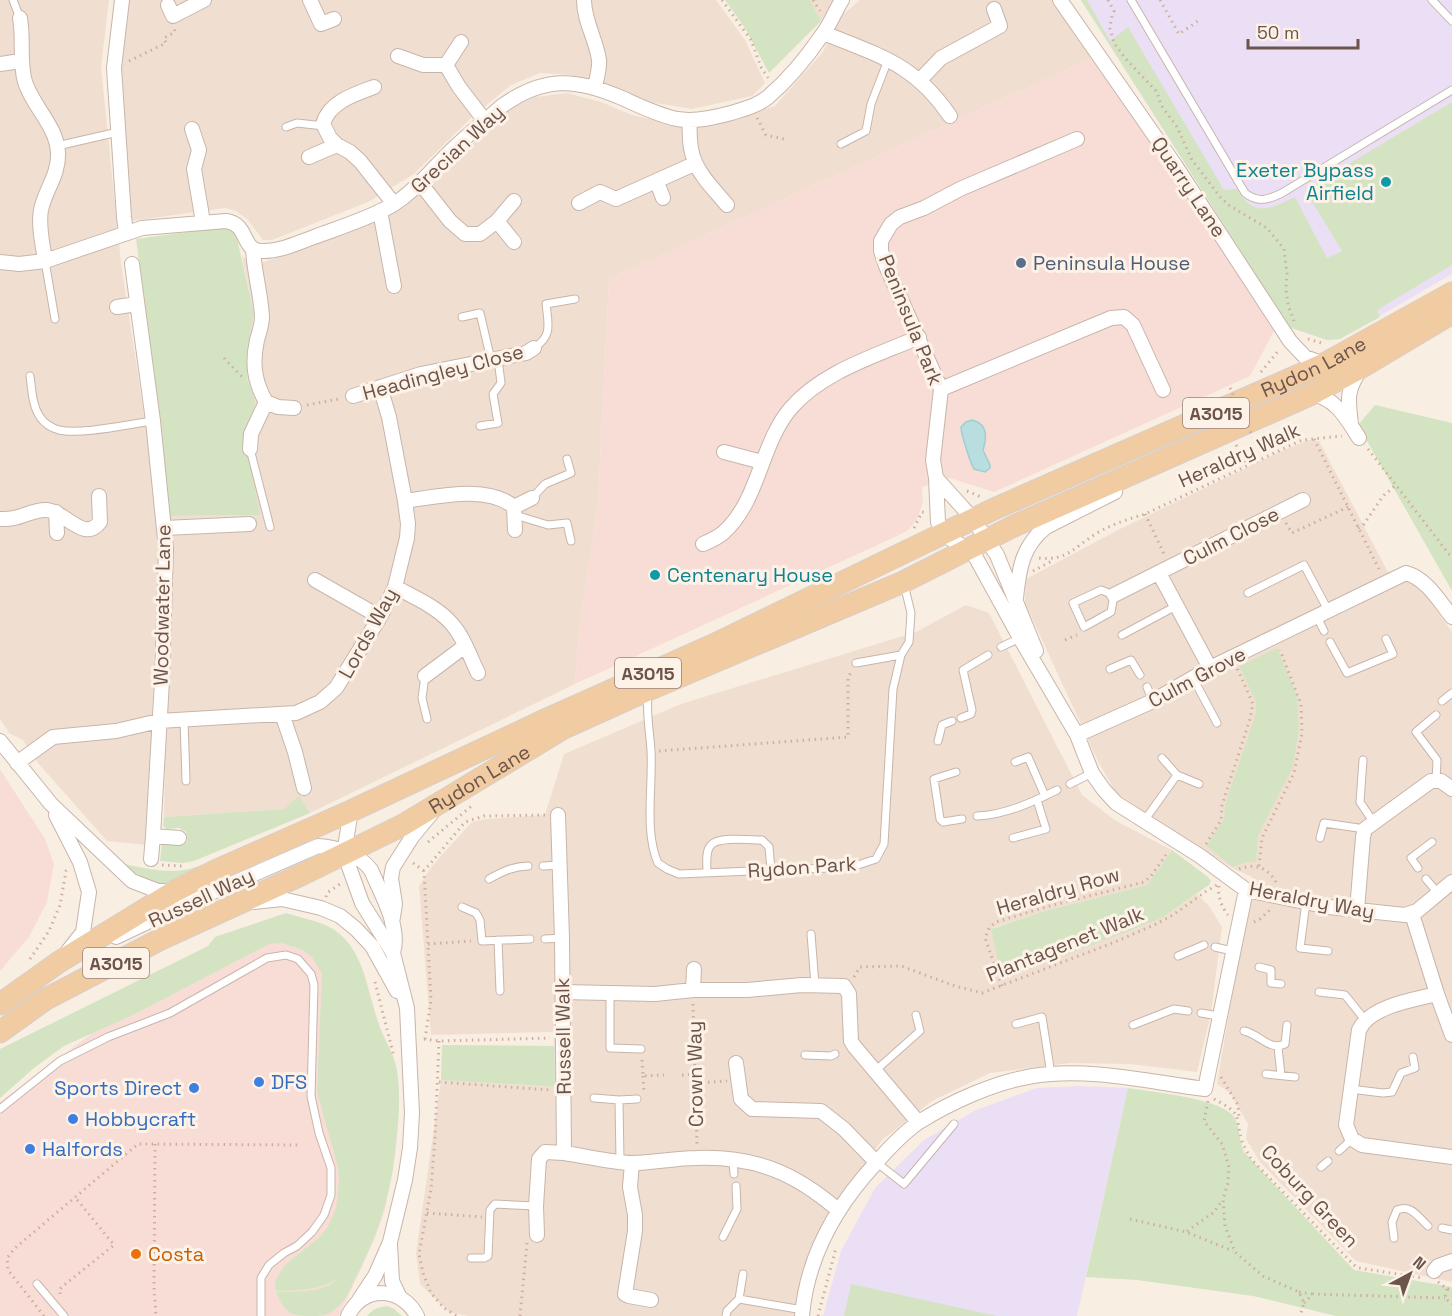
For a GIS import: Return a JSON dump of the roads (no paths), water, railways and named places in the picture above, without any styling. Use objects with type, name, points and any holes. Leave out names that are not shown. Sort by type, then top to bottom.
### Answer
[{"type":"main road","name":"Rydon Lane","points":[[0,1004],[59,962],[175,891],[217,870],[712,645],[973,519],[1324,364],[1452,293]]},
{"type":"main road","name":"Rydon Lane","points":[[0,1032],[46,999],[161,939],[404,825],[564,728],[903,582],[1125,475],[1312,394],[1452,313]]},
{"type":"street","points":[[122,0],[114,68],[126,233]]},
{"type":"street","points":[[172,15],[204,0]]},
{"type":"street","points":[[308,31],[327,22],[310,0]]},
{"type":"street","points":[[584,0],[584,10],[599,63],[595,88]]},
{"type":"street","name":"Grecian Way","points":[[253,249],[276,250],[331,231],[394,204],[421,184],[441,160],[513,98],[539,86],[556,82],[595,88],[660,114],[690,120],[712,118],[751,107],[769,96],[802,62],[824,33],[842,0]]},
{"type":"street","name":"Quarry Lane","points":[[1060,0],[1175,165],[1290,341],[1305,357],[1324,364]]},
{"type":"street","points":[[920,80],[941,58],[1003,31],[994,9]]},
{"type":"street","points":[[20,18],[23,34],[20,61],[30,94],[52,130],[57,146],[58,165],[55,177],[40,212],[45,261]]},
{"type":"street","points":[[824,33],[888,59],[920,80],[950,116]]},
{"type":"street","points":[[446,65],[461,42]]},
{"type":"street","points":[[398,56],[423,65],[446,65]]},
{"type":"street","points":[[0,64],[20,61]]},
{"type":"street","points":[[446,65],[459,87],[485,121]]},
{"type":"street","points":[[374,87],[347,97],[325,118],[324,126],[337,145],[360,161],[394,204]]},
{"type":"street","points":[[690,120],[689,142],[694,164],[727,205]]},
{"type":"street","points":[[192,129],[199,150],[194,169],[203,222]]},
{"type":"street","name":"Peninsula Park","points":[[944,534],[938,522],[933,460],[941,389],[920,337],[886,266],[881,251],[881,241],[891,224],[900,217],[1077,139]]},
{"type":"street","points":[[309,157],[337,145]]},
{"type":"street","points":[[579,203],[600,192],[616,199],[694,164]]},
{"type":"street","points":[[657,182],[663,198]]},
{"type":"street","points":[[421,184],[450,221],[465,234],[480,234],[497,221],[514,201]]},
{"type":"street","points":[[380,210],[394,286]]},
{"type":"street","points":[[497,221],[514,242]]},
{"type":"street","points":[[0,262],[19,264],[45,261],[142,228],[203,222],[234,222],[253,249],[253,267],[262,321],[254,357],[256,381],[266,402],[278,407],[294,408]]},
{"type":"street","name":"Woodwater Lane","points":[[132,264],[153,421],[166,549],[162,681],[151,859]]},
{"type":"street","points":[[117,307],[137,304]]},
{"type":"street","points":[[941,389],[1111,318],[1124,317],[1133,325],[1163,390]]},
{"type":"street","points":[[703,544],[721,535],[733,523],[751,492],[780,422],[810,388],[825,379],[920,337]]},
{"type":"street","name":"Headingley Close","points":[[353,396],[421,374],[526,354],[534,348]]},
{"type":"street","points":[[1348,430],[1348,393],[1352,381],[1362,367]]},
{"type":"street","name":"Lords Way","points":[[17,763],[53,737],[116,731],[159,722],[282,714],[309,708],[336,688],[380,617],[395,587],[407,538],[405,501],[389,417],[380,387]]},
{"type":"street","points":[[1312,394],[1329,399],[1338,407],[1348,430],[1359,438]]},
{"type":"street","points":[[250,449],[251,434],[266,402]]},
{"type":"street","points":[[724,452],[762,462]]},
{"type":"street","name":"Heraldry Way","points":[[1016,602],[1018,573],[1023,555],[1037,535],[1046,527],[1119,489],[1125,475]]},
{"type":"street","points":[[936,478],[973,519],[979,544],[962,546],[944,534]]},
{"type":"street","points":[[405,501],[470,493],[503,500],[514,511],[515,530]]},
{"type":"street","points":[[0,519],[15,518],[42,510],[56,512],[82,530],[92,528],[100,522],[99,496]]},
{"type":"street","points":[[514,511],[532,498]]},
{"type":"street","name":"Culm Close","points":[[1114,595],[1303,500]]},
{"type":"street","points":[[56,512],[57,533]]},
{"type":"street","points":[[165,528],[249,524]]},
{"type":"street","name":"Heraldry Way","points":[[979,544],[997,555],[1045,679]]},
{"type":"street","name":"Heraldry Way","points":[[979,544],[1020,638],[1077,735],[1092,773],[1109,797],[1200,856],[1246,890],[1357,910],[1412,914]]},
{"type":"street","name":"Culm Close","points":[[1165,570],[1176,606],[1210,668]]},
{"type":"street","name":"Culm Grove","points":[[1077,735],[1153,701],[1210,668],[1406,573],[1423,582],[1452,617]]},
{"type":"street","points":[[315,580],[380,617]]},
{"type":"street","points":[[395,587],[445,616],[459,633],[478,674]]},
{"type":"street","points":[[425,676],[465,646]]},
{"type":"street","points":[[282,714],[304,788]]},
{"type":"street","points":[[0,741],[51,804],[132,881],[158,891],[175,891]]},
{"type":"street","points":[[1357,910],[1363,837],[1370,826],[1423,786],[1437,781],[1448,784],[1452,789]]},
{"type":"street","points":[[51,804],[80,862],[89,892],[83,932],[59,962]]},
{"type":"street","name":"Russell Way","points":[[392,923],[396,904],[392,878],[393,867],[412,837],[438,806]]},
{"type":"street","name":"Russell Way","points":[[348,1316],[375,1276],[390,1242],[405,1180],[412,1113],[407,1008],[393,953],[362,903],[344,853],[351,811]]},
{"type":"street","name":"Russell Walk","points":[[558,815],[563,992],[564,1153]]},
{"type":"street","points":[[153,836],[179,838]]},
{"type":"street","name":"Russell Way","points":[[59,962],[318,846],[332,847],[357,857],[371,870],[392,923],[395,944],[393,953]]},
{"type":"street","points":[[1452,882],[1412,914],[1452,1035]]},
{"type":"street","points":[[803,1313],[820,1246],[838,1210],[859,1180],[894,1143],[918,1122],[978,1092],[1032,1077],[1051,1075],[1092,1075],[1207,1095],[1209,1072],[1235,958],[1246,890]]},
{"type":"street","name":"Russell Way","points":[[238,904],[282,899],[321,908],[340,916],[372,946],[407,1008]]},
{"type":"street","points":[[693,990],[694,969]]},
{"type":"street","points":[[563,992],[655,994],[693,990],[747,990],[840,984],[847,989],[849,994],[849,1043],[918,1122]]},
{"type":"street","points":[[1437,994],[1375,1013],[1365,1020],[1359,1030],[1346,1125],[1352,1139],[1362,1145],[1378,1149],[1452,1157]]},
{"type":"street","points":[[736,1063],[741,1100],[752,1109],[820,1111],[876,1162]]},
{"type":"street","points":[[537,1235],[538,1159],[545,1152],[626,1162],[697,1158],[734,1167],[752,1161],[779,1171],[816,1191],[838,1210]]},
{"type":"street","points":[[626,1162],[635,1215],[635,1231],[625,1294],[651,1300]]},
{"type":"street","name":"Russell Way","points":[[390,1242],[392,1281],[399,1296]]},
{"type":"street","points":[[1434,1271],[1438,1266],[1452,1261]]},
{"type":"street","points":[[359,1300],[373,1293],[388,1292],[410,1304],[417,1316]]},
{"type":"lane","points":[[13,0],[20,18]]},
{"type":"lane","points":[[1131,0],[1245,193],[1253,199],[1269,200],[1282,194],[1452,90]]},
{"type":"lane","points":[[1432,0],[1452,21]]},
{"type":"lane","points":[[841,144],[866,131],[871,104],[888,59]]},
{"type":"lane","points":[[286,127],[297,123],[324,126]]},
{"type":"lane","points":[[57,146],[118,132]]},
{"type":"lane","points":[[45,261],[55,319]]},
{"type":"lane","points":[[534,348],[546,338],[549,329],[546,304],[575,299]]},
{"type":"lane","points":[[462,317],[480,313],[501,383],[493,394],[498,423],[480,426]]},
{"type":"lane","points":[[30,376],[33,403],[39,416],[46,424],[59,430],[79,431],[153,421]]},
{"type":"lane","points":[[250,449],[270,527]]},
{"type":"lane","points":[[532,498],[545,484],[570,473],[567,459]]},
{"type":"lane","points":[[514,511],[548,525],[567,523],[571,541]]},
{"type":"lane","points":[[1248,593],[1304,565],[1323,614],[1324,631]]},
{"type":"lane","name":"Rydon Park","points":[[648,690],[646,707],[651,751],[651,840],[658,863],[679,874],[852,867],[876,859],[884,844],[893,689],[901,655],[909,642],[911,613],[903,582]]},
{"type":"lane","points":[[1101,590],[1114,595],[1111,612],[1084,627],[1073,603],[1101,590]]},
{"type":"lane","points":[[1122,635],[1176,606]]},
{"type":"lane","points":[[1001,647],[1020,638]]},
{"type":"lane","points":[[1330,642],[1347,673],[1393,654],[1386,639]]},
{"type":"lane","points":[[856,663],[901,655]]},
{"type":"lane","points":[[961,718],[971,714],[972,710],[963,670],[988,655]]},
{"type":"lane","points":[[1110,669],[1131,660],[1140,675]]},
{"type":"lane","points":[[425,676],[422,698],[427,719]]},
{"type":"lane","points":[[1193,678],[1216,723]]},
{"type":"lane","points":[[1147,687],[1153,701]]},
{"type":"lane","points":[[1442,701],[1452,693]]},
{"type":"lane","points":[[1436,715],[1416,732],[1437,760],[1437,781]]},
{"type":"lane","points":[[184,720],[186,781]]},
{"type":"lane","points":[[938,741],[942,725],[952,721]]},
{"type":"lane","points":[[1015,762],[1028,757],[1045,796]]},
{"type":"lane","points":[[1162,758],[1177,774],[1199,784]]},
{"type":"lane","points":[[1320,838],[1324,823],[1370,826],[1360,802],[1363,760]]},
{"type":"lane","points":[[956,772],[934,779],[940,819],[943,822],[962,819]]},
{"type":"lane","points":[[1070,784],[1092,773]]},
{"type":"lane","points":[[1144,821],[1177,774]]},
{"type":"lane","points":[[977,816],[992,815],[1037,800],[1058,790]]},
{"type":"lane","points":[[1012,838],[1046,830],[1037,800]]},
{"type":"lane","points":[[707,873],[708,852],[711,845],[720,840],[762,840],[769,847],[771,870]]},
{"type":"lane","points":[[1418,868],[1411,858],[1432,842]]},
{"type":"lane","points":[[543,866],[560,865]]},
{"type":"lane","points":[[489,879],[505,870],[528,866]]},
{"type":"lane","points":[[1426,879],[1438,893]]},
{"type":"lane","points":[[1306,902],[1300,948],[1328,951]]},
{"type":"lane","points":[[462,907],[476,913],[480,920],[482,941],[530,939]]},
{"type":"lane","points":[[811,934],[815,985]]},
{"type":"lane","points":[[545,939],[562,938]]},
{"type":"lane","points":[[498,940],[500,991]]},
{"type":"lane","points":[[1178,956],[1204,945]]},
{"type":"lane","points":[[1215,947],[1235,958]]},
{"type":"lane","points":[[0,1109],[60,1061],[108,1037],[170,1013],[267,958],[286,955],[298,959],[311,974],[314,985],[311,1096],[319,1133],[331,1168],[331,1195],[324,1215],[312,1232],[269,1265],[261,1278],[261,1316]]},
{"type":"lane","points":[[1259,967],[1271,970],[1271,983],[1281,984]]},
{"type":"lane","points":[[610,992],[610,1048],[641,1049]]},
{"type":"lane","points":[[1319,992],[1345,995],[1365,1020]]},
{"type":"lane","points":[[1133,1025],[1174,1009],[1188,1011]]},
{"type":"lane","points":[[1201,1013],[1221,1022]]},
{"type":"lane","points":[[875,1071],[920,1030],[916,1015]]},
{"type":"lane","points":[[1016,1024],[1042,1017],[1051,1075]]},
{"type":"lane","points":[[1244,1031],[1252,1033],[1262,1042],[1278,1047],[1285,1044],[1287,1025]]},
{"type":"lane","points":[[1278,1047],[1281,1075]]},
{"type":"lane","points":[[805,1054],[831,1056],[835,1054]]},
{"type":"lane","points":[[1350,1089],[1392,1092],[1401,1073],[1414,1068],[1413,1057]]},
{"type":"lane","points":[[1266,1074],[1295,1077]]},
{"type":"lane","points":[[594,1098],[619,1101],[637,1099]]},
{"type":"lane","points":[[619,1101],[626,1162]]},
{"type":"lane","points":[[876,1162],[904,1184],[954,1124]]},
{"type":"lane","points":[[1339,1151],[1352,1139]]},
{"type":"lane","points":[[1321,1167],[1328,1161]]},
{"type":"lane","points":[[723,1237],[737,1209],[736,1186]]},
{"type":"lane","points":[[471,1258],[488,1256],[490,1210],[495,1204],[536,1206]]},
{"type":"lane","points":[[1394,1238],[1392,1222],[1397,1210],[1402,1208],[1410,1209],[1428,1226]]},
{"type":"lane","points":[[1442,1228],[1452,1230]]},
{"type":"lane","points":[[726,1316],[727,1311],[739,1299],[743,1274]]},
{"type":"lane","points":[[37,1284],[64,1316]]},
{"type":"lane","points":[[739,1299],[803,1313]]},
{"type":"water","points":[[972,420],[981,425],[985,432],[983,450],[990,468],[985,472],[974,469],[962,436],[961,427]]},
{"type":"place","name":"Exeter Bypass Airfield","points":[[1386,182]]},
{"type":"place","name":"Peninsula House","points":[[1021,263]]},
{"type":"place","name":"Centenary House","points":[[655,575]]},
{"type":"place","name":"DFS","points":[[259,1082]]},
{"type":"place","name":"Sports Direct","points":[[194,1088]]},
{"type":"place","name":"Hobbycraft","points":[[73,1119]]},
{"type":"place","name":"Halfords","points":[[30,1149]]},
{"type":"place","name":"Costa","points":[[136,1254]]}]
